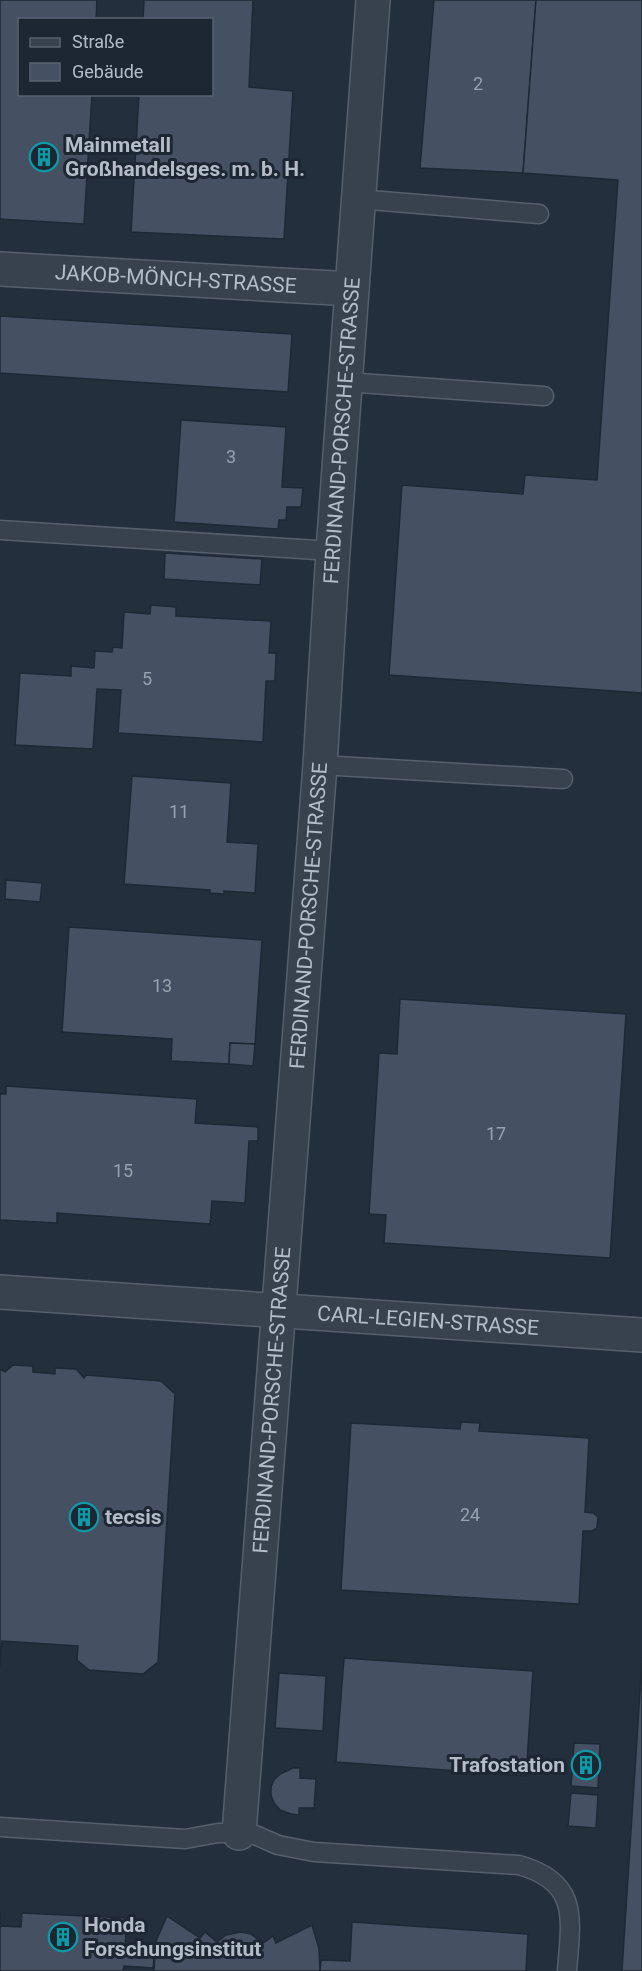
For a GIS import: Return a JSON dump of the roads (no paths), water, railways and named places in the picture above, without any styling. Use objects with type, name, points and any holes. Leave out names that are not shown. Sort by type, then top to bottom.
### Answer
[{"type":"street","name":"FERDINAND-PORSCHE-STRASSE","points":[[239,1833],[320,765],[333,551],[373,0]]},
{"type":"street","name":"JAKOB-MÖNCH-STRASSE","points":[[0,269],[352,288]]},
{"type":"street","name":"CARL-LEGIEN-STRASSE","points":[[0,1292],[642,1335]]},
{"type":"lane","points":[[358,199],[539,214]]},
{"type":"lane","points":[[345,382],[544,396]]},
{"type":"lane","points":[[0,530],[333,551]]},
{"type":"lane","points":[[320,765],[563,779]]},
{"type":"lane","points":[[0,1827],[185,1839],[218,1833],[239,1833],[255,1835],[278,1845],[314,1852],[519,1865],[550,1877],[560,1887],[566,1900],[570,1912],[567,1971]]},
{"type":"place","name":"Mainmetall Großhandelsges. m. b. H.","points":[[44,157]]},
{"type":"place","name":"tecsis","points":[[84,1517]]},
{"type":"place","name":"Trafostation","points":[[586,1765]]},
{"type":"place","name":"Honda Forschungsinstitut","points":[[63,1937]]}]
